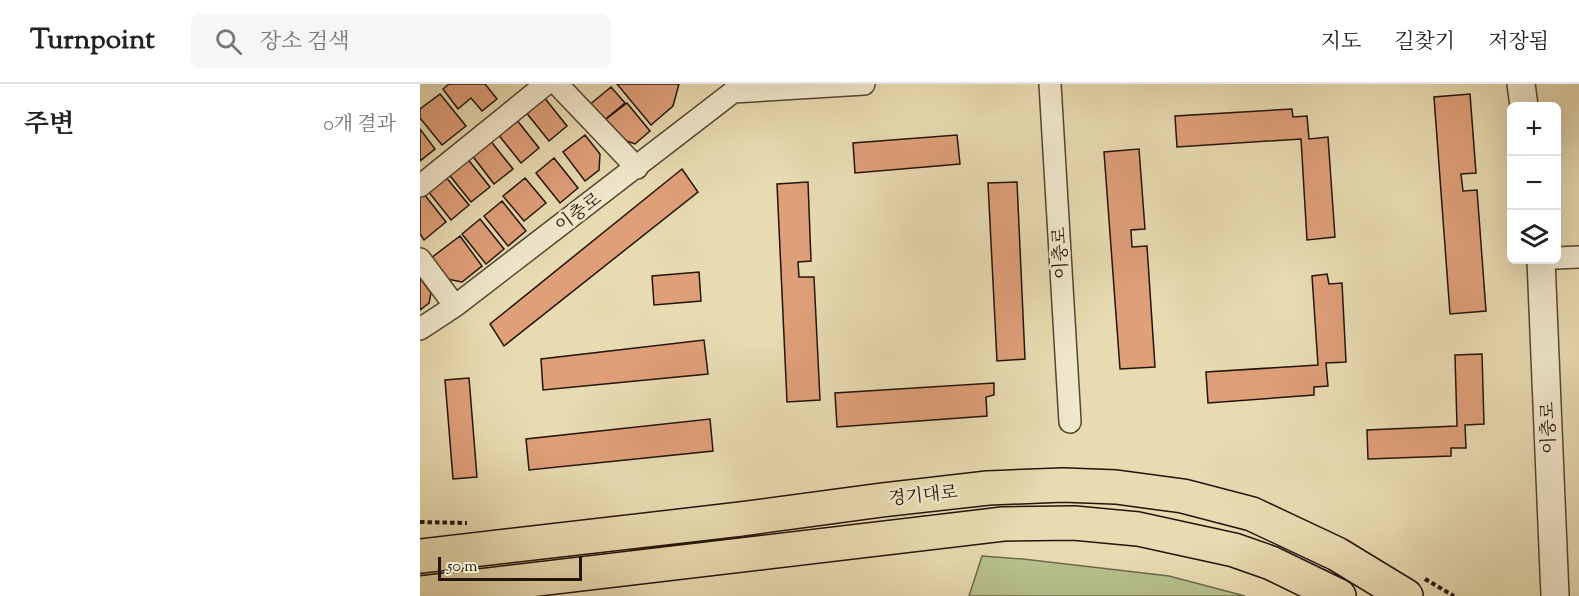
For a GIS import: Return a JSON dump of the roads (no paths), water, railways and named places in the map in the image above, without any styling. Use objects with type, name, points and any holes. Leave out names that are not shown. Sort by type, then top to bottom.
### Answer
[{"type":"main road","name":"경기대로","points":[[420,556],[988,488],[1063,485],[1183,495],[1252,514],[1337,554],[1406,596]]},
{"type":"main road","name":"경기대로","points":[[420,593],[1003,524],[1074,523],[1138,529],[1234,550],[1271,563],[1339,596]]},
{"type":"street","points":[[420,186],[546,84]]},
{"type":"street","points":[[557,84],[637,168]]},
{"type":"street","name":"이충로","points":[[420,329],[455,306],[637,168],[730,88],[864,84]]},
{"type":"street","name":"이충로","points":[[1050,84],[1070,422]]},
{"type":"street","points":[[1521,84],[1523,102]]},
{"type":"street","points":[[1561,258],[1579,257]]},
{"type":"street","points":[[420,259],[455,306]]},
{"type":"street","name":"이충로","points":[[1541,264],[1556,596]]}]
